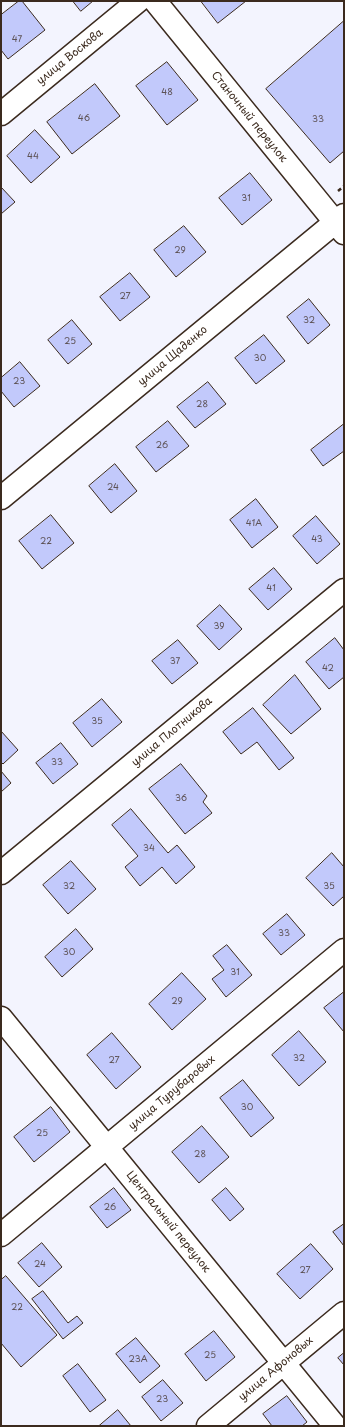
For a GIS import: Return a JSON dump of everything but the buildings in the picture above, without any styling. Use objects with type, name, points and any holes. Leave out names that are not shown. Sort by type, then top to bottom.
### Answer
[{"type":"street","name":"улица Воскова","points":[[1,114],[138,1]]},
{"type":"street","name":"Станочный переулок","points":[[155,1],[341,223]]},
{"type":"street","name":"улица Щаденко","points":[[1,498],[341,223]]},
{"type":"street","name":"улица Плотникова","points":[[1,874],[344,590]]},
{"type":"street","name":"улица Турубаровых","points":[[1,1235],[344,950]]},
{"type":"street","name":"Центральный переулок","points":[[1,1018],[335,1426]]},
{"type":"street","name":"улица Афоновых","points":[[208,1426],[344,1313]]}]
